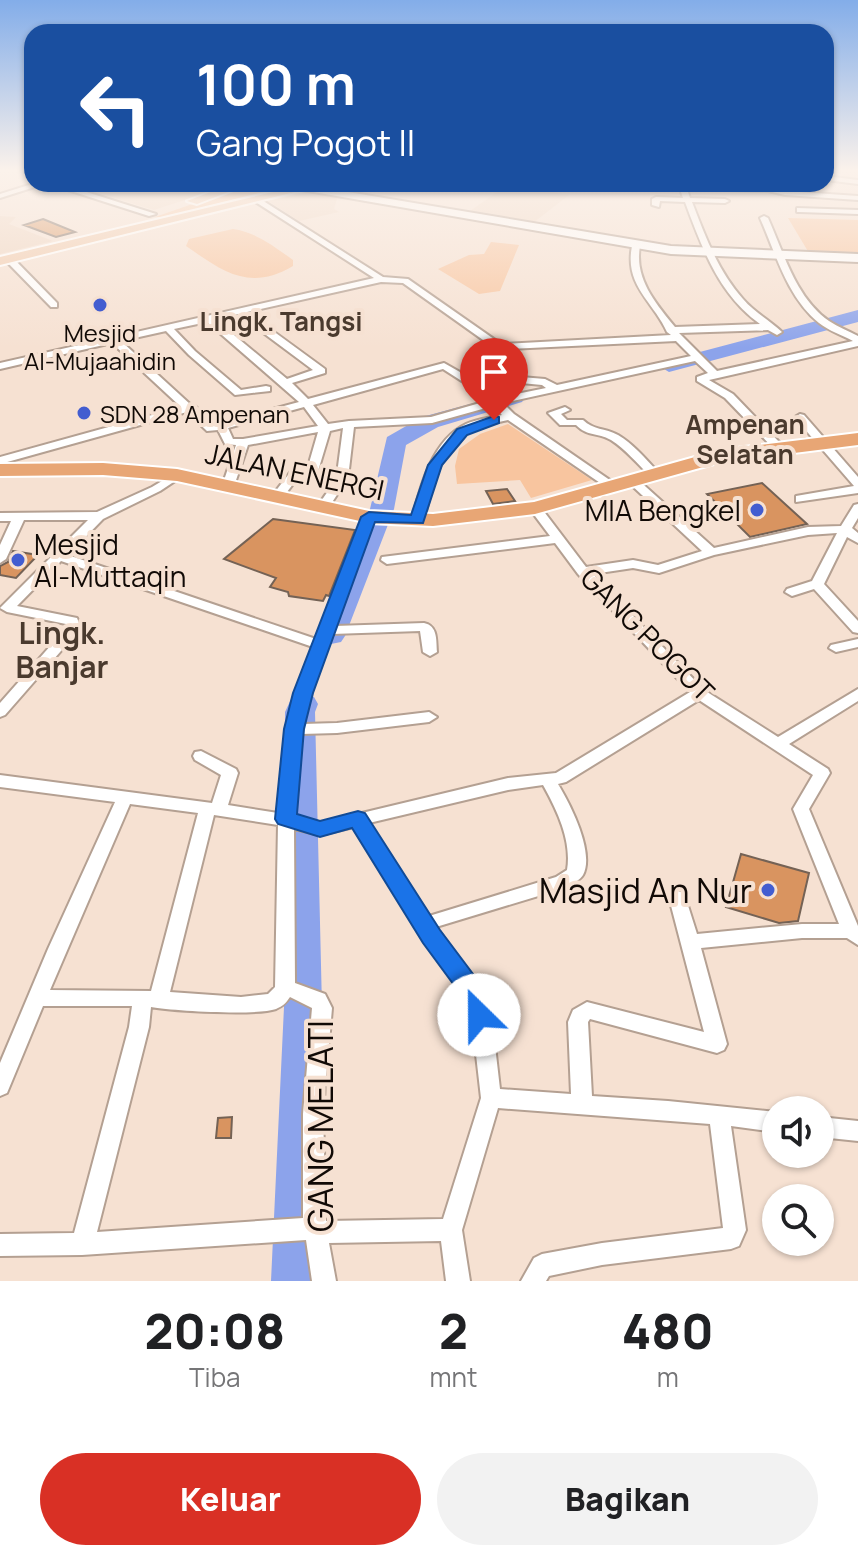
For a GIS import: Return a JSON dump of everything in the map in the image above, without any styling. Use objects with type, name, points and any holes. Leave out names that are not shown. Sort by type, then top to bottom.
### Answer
[{"type":"highway","name":"JALAN ENERGI","points":[[0,470],[103,469],[177,475],[378,518],[418,520],[535,508],[720,456],[858,439]]},
{"type":"main road","points":[[3,259],[118,229]]},
{"type":"street","points":[[303,229],[381,279]]},
{"type":"street","points":[[541,229],[636,246],[709,253],[858,258]]},
{"type":"street","points":[[499,347],[774,330],[729,291],[699,229]]},
{"type":"street","points":[[769,229],[803,300],[826,323],[858,341]]},
{"type":"street","points":[[636,246],[634,263],[645,290],[673,334],[715,374]]},
{"type":"street","points":[[3,259],[54,305]]},
{"type":"street","points":[[0,366],[381,279],[405,281],[505,351],[507,362],[503,378]]},
{"type":"street","points":[[239,311],[321,371],[283,383]]},
{"type":"street","points":[[208,318],[307,403],[325,428]]},
{"type":"street","points":[[168,328],[239,393],[266,389]]},
{"type":"street","points":[[114,340],[191,408],[209,429],[444,366],[472,383],[510,416],[623,484],[711,552]]},
{"type":"street","points":[[779,448],[729,396],[701,379],[858,341]]},
{"type":"street","points":[[222,427],[229,442],[243,442],[349,424],[432,420],[555,389],[697,359]]},
{"type":"street","points":[[472,383],[503,378],[545,382],[555,389]]},
{"type":"street","points":[[0,461],[191,408]]},
{"type":"street","points":[[565,410],[553,413],[564,423],[580,422],[588,431],[602,430],[653,473]]},
{"type":"street","points":[[418,520],[423,494],[435,465],[462,432],[478,424],[510,416]]},
{"type":"street","points":[[800,417],[858,486],[800,499]]},
{"type":"street","points":[[323,507],[342,478],[349,424]]},
{"type":"street","points":[[312,474],[325,428]]},
{"type":"street","points":[[228,486],[243,442]]},
{"type":"street","points":[[277,497],[294,472],[342,478]]},
{"type":"street","points":[[4,611],[99,516],[156,489],[177,475]]},
{"type":"street","name":"GANG POGOT","points":[[535,508],[583,571],[699,693],[822,773],[801,809],[854,934]]},
{"type":"street","points":[[792,592],[817,584],[858,508]]},
{"type":"street","points":[[0,517],[99,516]]},
{"type":"street","points":[[0,559],[19,517]]},
{"type":"street","name":"GANG MELATI","points":[[324,1281],[311,1231],[313,1114],[322,1008],[320,1002],[296,992],[293,821],[296,729],[303,693],[378,518]]},
{"type":"street","points":[[583,571],[633,564],[659,569],[711,552],[808,531],[845,529],[858,539]]},
{"type":"street","points":[[387,560],[558,539]]},
{"type":"street","points":[[59,556],[140,582],[189,603],[327,635],[358,630],[424,627],[429,633],[430,652]]},
{"type":"street","points":[[817,584],[858,629]]},
{"type":"street","points":[[0,712],[74,628],[72,621],[4,611]]},
{"type":"street","points":[[836,648],[858,643]]},
{"type":"street","points":[[0,781],[293,821],[320,829],[508,784],[560,778],[699,693]]},
{"type":"street","points":[[778,744],[858,694]]},
{"type":"street","points":[[296,729],[429,717]]},
{"type":"street","points":[[82,1244],[139,1027],[213,809],[230,773],[201,756]]},
{"type":"street","points":[[424,924],[562,882],[575,873],[574,843],[557,793],[548,780]]},
{"type":"street","points":[[0,1087],[8,1050],[37,998],[125,797]]},
{"type":"street","points":[[358,819],[424,924],[474,993],[484,1037],[491,1098],[451,1230],[458,1281]]},
{"type":"street","points":[[582,1104],[578,1022],[583,1012],[591,1010],[717,1039],[678,898]]},
{"type":"street","points":[[692,942],[802,931],[854,934]]},
{"type":"street","points":[[37,998],[151,999],[241,1005],[272,1002],[296,992]]},
{"type":"street","points":[[491,1098],[762,1121]]},
{"type":"street","points":[[533,1281],[542,1266],[602,1254],[731,1238],[735,1230],[719,1116]]},
{"type":"street","points":[[834,1128],[858,1131]]},
{"type":"street","points":[[0,1245],[82,1244],[280,1231],[451,1230]]},
{"type":"shaded area","points":[[0,229],[21,229],[53,241],[0,254]]},
{"type":"shaded area","points":[[233,229],[265,241],[293,260],[293,266],[277,274],[249,278],[224,270],[186,246],[189,239]]},
{"type":"shaded area","points":[[794,229],[858,229],[858,255],[809,253]]},
{"type":"shaded area","points":[[491,242],[519,245],[500,291],[479,294],[438,269],[469,255],[484,254]]},
{"type":"shaded area","points":[[508,424],[592,480],[531,498],[520,480],[457,484],[455,466],[459,449],[480,434]]},
{"type":"building","points":[[34,229],[67,229],[75,232],[56,237]]},
{"type":"building","name":"MIA Bengkel","points":[[762,483],[807,524],[750,537],[707,494]]},
{"type":"building","points":[[507,489],[515,501],[493,504],[486,491]]},
{"type":"building","points":[[273,519],[355,530],[329,596],[326,595],[323,601],[289,596],[288,592],[270,587],[276,578],[224,559]]},
{"type":"building","points":[[13,551],[38,555],[16,578],[0,575],[0,566],[8,562]]},
{"type":"building","name":"Masjid An Nur","points":[[741,854],[809,873],[798,921],[779,923],[726,907]]},
{"type":"building","points":[[232,1117],[231,1138],[216,1138],[218,1118]]},
{"type":"waterway","points":[[669,366],[858,316]]},
{"type":"waterway","points":[[331,636],[382,509],[395,442],[430,422],[515,398]]},
{"type":"waterway","points":[[294,1281],[303,1007],[300,712],[303,704]]},
{"type":"place","name":"Mesjid Al-Mujaahidin","points":[[100,305]]},
{"type":"place","name":"SDN 28 Ampenan","points":[[84,413]]},
{"type":"place","name":"MIA Bengkel","points":[[757,510]]},
{"type":"place","name":"Mesjid Al-Muttaqin","points":[[18,560]]},
{"type":"place","name":"Masjid An Nur","points":[[768,890]]},
{"type":"district","name":"Lingk. Tangsi","points":[[281,321]]},
{"type":"district","name":"Ampenan Selatan","points":[[745,439]]},
{"type":"district","name":"Lingk. Banjar","points":[[62,649]]},
{"type":"route","points":[[479,1015],[474,993],[432,936],[358,819],[320,829],[286,819],[294,729],[303,693],[369,517],[418,520],[423,494],[435,465],[462,432],[494,420]]}]
